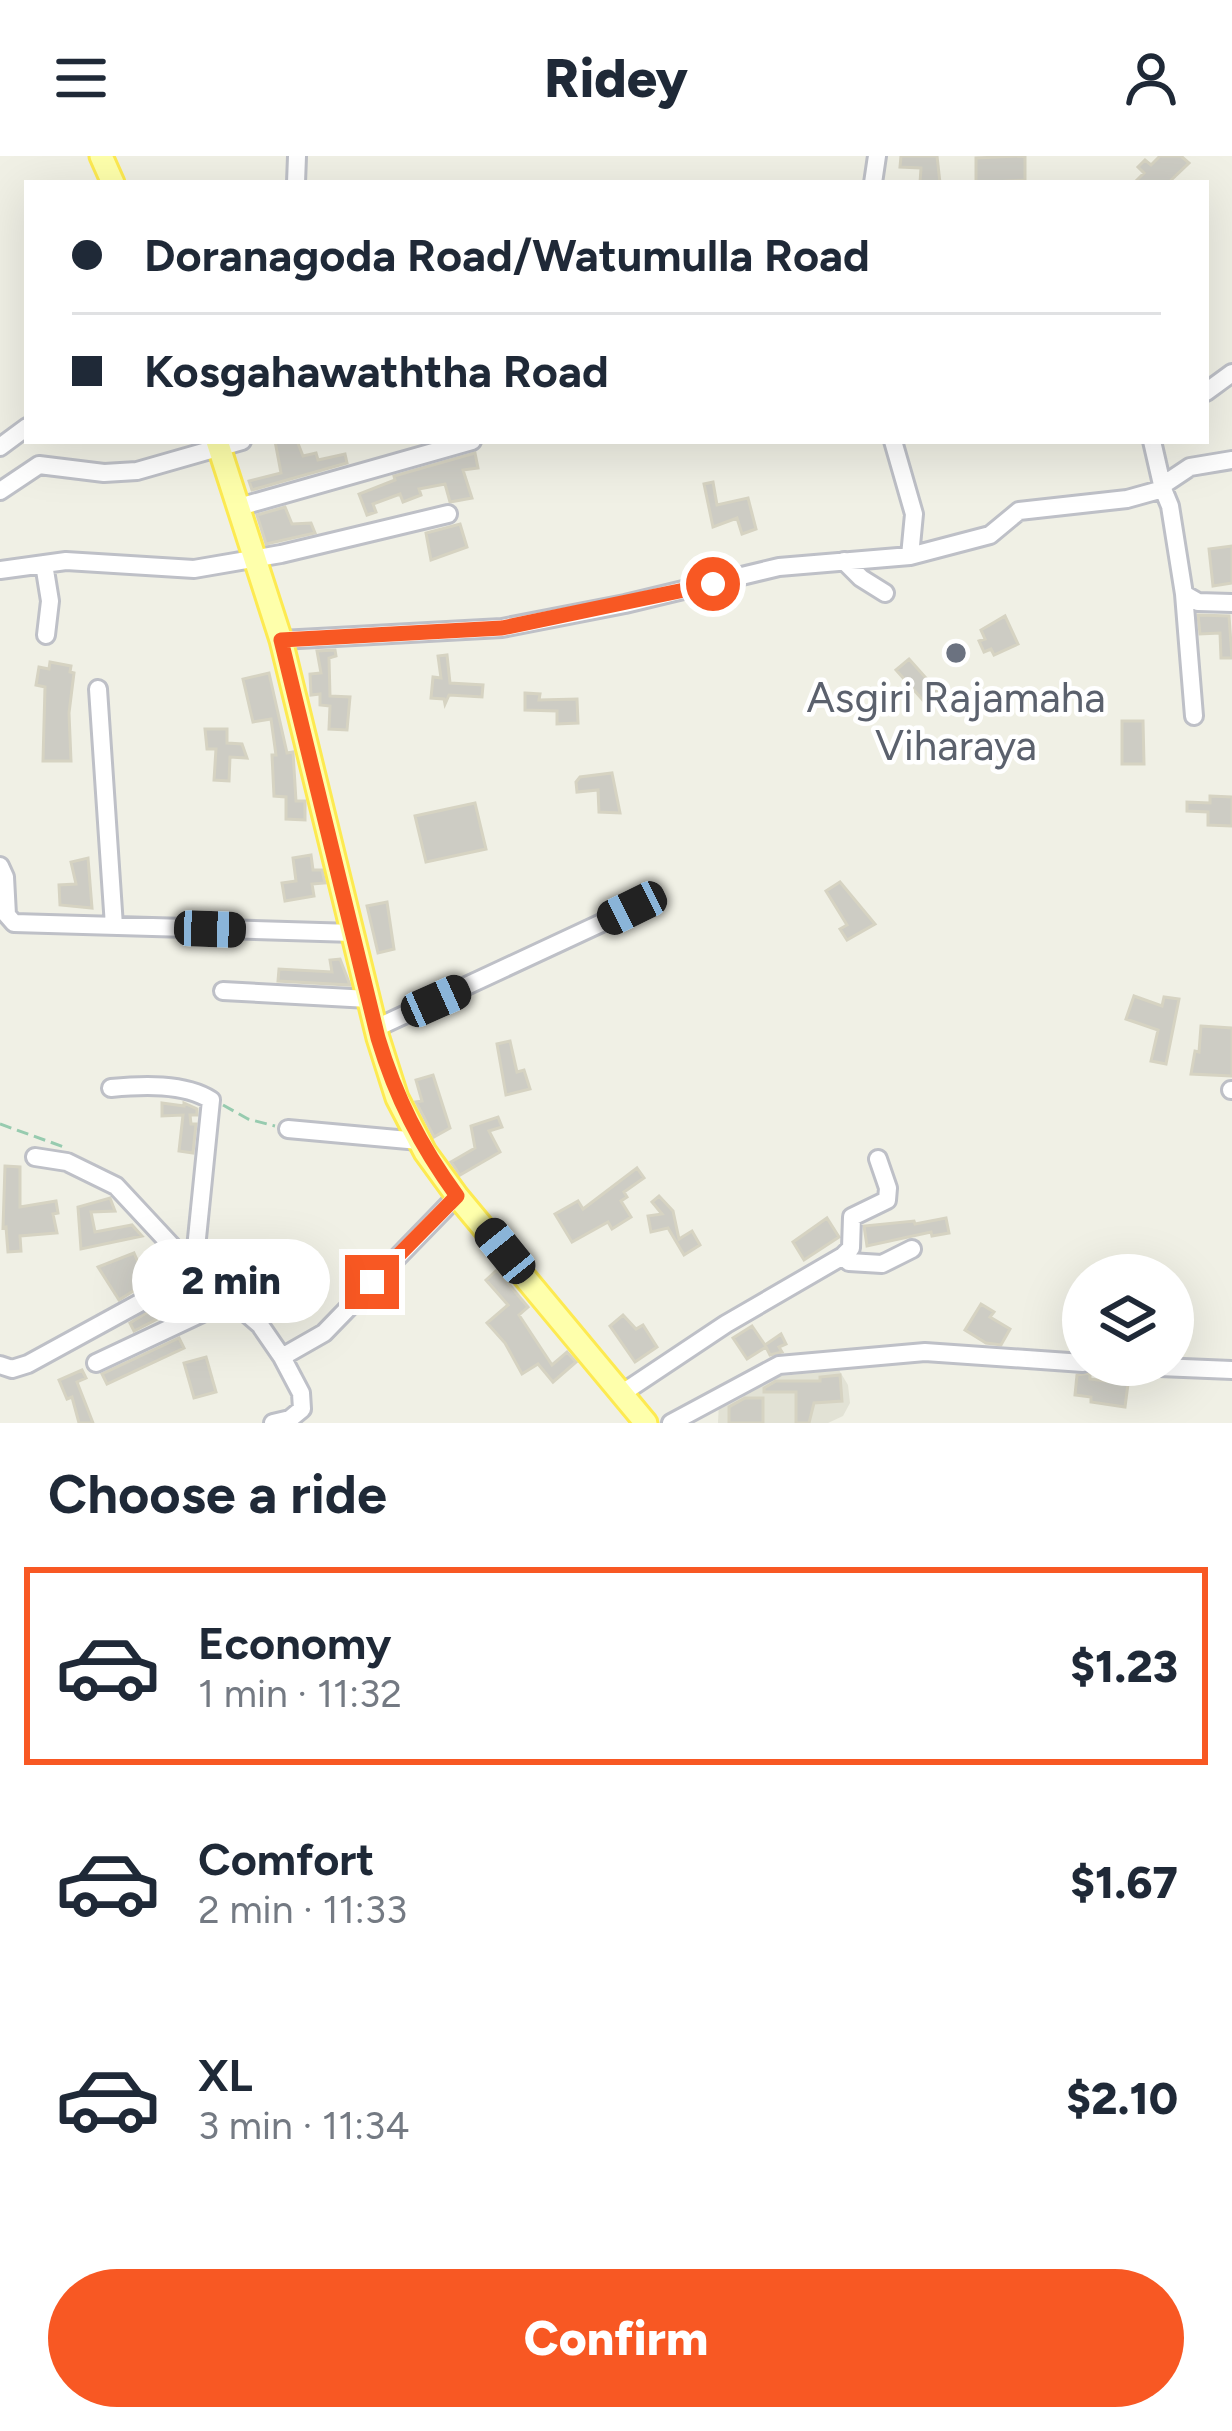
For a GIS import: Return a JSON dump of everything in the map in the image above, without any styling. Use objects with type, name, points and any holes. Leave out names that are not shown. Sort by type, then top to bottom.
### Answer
[{"type":"main road","points":[[224,444],[281,640],[397,1098],[419,1141],[457,1196],[646,1423]]},
{"type":"street","points":[[0,491],[39,465],[104,473],[137,471],[224,444]]},
{"type":"street","points":[[239,507],[462,444]]},
{"type":"street","points":[[894,444],[914,514],[910,556]]},
{"type":"street","points":[[1153,444],[1170,506],[1184,594],[1194,716]]},
{"type":"street","points":[[281,640],[502,628],[778,567],[910,556],[990,535],[1019,511],[1127,499],[1163,487],[1190,467],[1232,460]]},
{"type":"street","points":[[0,570],[94,561],[194,569],[448,514]]},
{"type":"street","points":[[844,560],[885,593]]},
{"type":"street","points":[[44,564],[50,602],[46,635]]},
{"type":"street","points":[[1184,594],[1198,602],[1232,603]]},
{"type":"street","points":[[98,688],[114,926]]},
{"type":"street","points":[[0,866],[7,914],[14,923],[354,934]]},
{"type":"street","points":[[376,1028],[653,899]]},
{"type":"street","points":[[223,991],[369,1000]]},
{"type":"street","points":[[111,1088],[164,1088],[211,1100],[194,1268]]},
{"type":"street","points":[[288,1129],[419,1141]]},
{"type":"street","points":[[35,1157],[68,1162],[116,1186],[194,1268],[260,1325],[301,1394],[302,1409],[290,1419],[273,1423]]},
{"type":"street","points":[[621,1394],[726,1324],[843,1256],[851,1248],[852,1217],[887,1199],[878,1159]]},
{"type":"street","points":[[282,1357],[324,1333],[457,1196]]},
{"type":"street","points":[[843,1256],[849,1262],[882,1264],[912,1250]]},
{"type":"street","points":[[0,1365],[12,1369],[28,1364],[194,1268]]},
{"type":"street","points":[[96,1363],[233,1298]]},
{"type":"street","points":[[670,1423],[779,1365],[925,1352],[1062,1362]]},
{"type":"street","points":[[1194,1368],[1232,1370]]},
{"type":"path","points":[[211,1100],[248,1119],[288,1129]]},
{"type":"shaded area","points":[[839,1370],[848,1385],[850,1403],[843,1416],[828,1423],[718,1423],[719,1401],[763,1378]]},
{"type":"building","points":[[901,156],[937,156],[940,180],[920,180],[921,168],[900,167]]},
{"type":"building","points":[[1160,156],[1181,156],[1189,163],[1171,180],[1137,180],[1144,173],[1138,167],[1145,160],[1151,165]]},
{"type":"building","points":[[1025,157],[1025,180],[976,180],[976,158]]},
{"type":"building","points":[[276,444],[298,444],[303,456],[316,453],[318,460],[345,454],[347,463],[252,490],[249,481],[281,473]]},
{"type":"building","points":[[475,453],[478,468],[463,470],[472,498],[450,502],[445,484],[419,489],[421,495],[403,502],[400,494],[373,504],[376,512],[367,515],[359,494],[395,480],[394,476]]},
{"type":"building","points":[[713,482],[717,505],[748,498],[756,529],[742,534],[737,518],[713,527],[704,484]]},
{"type":"building","points":[[285,507],[292,524],[311,523],[315,533],[266,544],[257,515]]},
{"type":"building","points":[[460,524],[467,547],[431,560],[426,533]]},
{"type":"building","points":[[1232,546],[1232,583],[1213,586],[1209,549]]},
{"type":"building","points":[[1198,615],[1229,616],[1232,658],[1221,658],[1220,633],[1200,634]]},
{"type":"building","points":[[1005,616],[1018,644],[994,655],[991,649],[984,652],[981,630]]},
{"type":"building","points":[[335,650],[336,656],[329,658],[330,696],[350,697],[347,730],[329,729],[330,706],[320,705],[320,694],[311,695],[310,674],[321,673],[317,651]]},
{"type":"building","points":[[447,655],[450,683],[483,685],[482,697],[449,695],[445,704],[444,699],[431,698],[433,677],[441,678],[438,656]]},
{"type":"building","points":[[909,659],[942,696],[929,707],[896,670]]},
{"type":"building","points":[[50,662],[71,666],[74,673],[69,713],[71,761],[43,761],[45,687],[36,685],[39,667],[49,669]]},
{"type":"building","points":[[269,673],[287,753],[293,752],[296,801],[305,801],[305,820],[286,819],[286,797],[274,796],[271,719],[253,722],[243,679]]},
{"type":"building","points":[[525,693],[540,694],[539,700],[577,699],[578,723],[557,724],[557,711],[525,710]]},
{"type":"building","points":[[1122,721],[1143,721],[1144,764],[1122,764]]},
{"type":"building","points":[[205,729],[227,729],[227,743],[242,744],[247,758],[230,757],[229,781],[214,780],[216,749],[207,749]]},
{"type":"building","points":[[612,773],[620,813],[599,812],[598,790],[577,792],[576,782],[580,777]]},
{"type":"building","points":[[1210,796],[1232,797],[1232,826],[1208,825],[1208,812],[1187,811],[1187,802],[1210,803]]},
{"type":"building","points":[[475,803],[486,849],[426,862],[415,816]]},
{"type":"building","points":[[311,855],[313,870],[322,870],[325,883],[312,884],[314,896],[285,901],[282,883],[296,881],[293,858]]},
{"type":"building","points":[[88,858],[92,908],[60,905],[59,885],[76,884],[71,862]]},
{"type":"building","points":[[840,882],[875,924],[847,940],[840,929],[847,925],[826,891]]},
{"type":"building","points":[[387,902],[394,949],[378,953],[367,906]]},
{"type":"building","points":[[340,959],[350,985],[278,981],[279,969],[332,972],[330,960]]},
{"type":"building","points":[[1134,996],[1162,1006],[1164,997],[1179,999],[1166,1064],[1151,1061],[1158,1030],[1126,1019]]},
{"type":"building","points":[[1201,1026],[1232,1028],[1232,1076],[1191,1074]]},
{"type":"building","points":[[510,1041],[517,1072],[524,1070],[530,1089],[506,1095],[497,1044]]},
{"type":"building","points":[[433,1075],[450,1128],[434,1137],[416,1102],[422,1101],[416,1080]]},
{"type":"building","points":[[162,1103],[184,1103],[197,1109],[197,1115],[190,1115],[191,1124],[196,1124],[193,1153],[179,1151],[183,1115],[162,1116]]},
{"type":"building","points":[[498,1117],[502,1127],[489,1131],[500,1152],[460,1175],[451,1162],[475,1148],[471,1126]]},
{"type":"building","points":[[5,1166],[20,1167],[20,1207],[56,1201],[57,1233],[20,1236],[21,1251],[8,1252],[3,1228]]},
{"type":"building","points":[[637,1168],[644,1178],[624,1192],[627,1197],[621,1201],[631,1217],[612,1229],[608,1222],[572,1242],[555,1214],[578,1201],[583,1209]]},
{"type":"building","points":[[659,1196],[673,1211],[679,1239],[692,1231],[700,1245],[684,1255],[668,1228],[651,1232],[648,1216],[662,1214],[652,1202]]},
{"type":"building","points":[[110,1198],[115,1211],[91,1212],[95,1232],[132,1225],[142,1236],[81,1249],[78,1207]]},
{"type":"building","points":[[827,1218],[839,1237],[804,1260],[793,1242]]},
{"type":"building","points":[[946,1218],[949,1233],[932,1236],[931,1232],[867,1246],[864,1226]]},
{"type":"building","points":[[134,1253],[142,1271],[167,1259],[173,1266],[119,1300],[98,1267]]},
{"type":"building","points":[[497,1270],[528,1307],[519,1315],[552,1365],[567,1352],[576,1362],[553,1382],[538,1364],[522,1374],[487,1323],[508,1305],[486,1280]]},
{"type":"building","points":[[272,1280],[291,1296],[300,1286],[315,1299],[297,1319],[290,1312],[286,1316],[260,1293]]},
{"type":"building","points":[[193,1284],[204,1295],[134,1331],[130,1323]]},
{"type":"building","points":[[981,1304],[994,1312],[990,1317],[1010,1329],[1001,1345],[986,1343],[965,1330]]},
{"type":"building","points":[[623,1315],[636,1329],[643,1325],[657,1347],[635,1362],[610,1326]]},
{"type":"building","points":[[752,1326],[765,1345],[781,1334],[786,1344],[779,1347],[782,1352],[770,1355],[766,1347],[747,1359],[733,1338]]},
{"type":"building","points":[[179,1338],[184,1348],[107,1384],[102,1374]]},
{"type":"building","points":[[206,1357],[216,1392],[194,1398],[184,1363]]},
{"type":"building","points":[[82,1370],[86,1378],[77,1382],[93,1423],[79,1423],[72,1397],[67,1399],[59,1380]]},
{"type":"building","points":[[840,1375],[842,1401],[814,1403],[809,1423],[796,1423],[796,1392],[764,1392],[776,1381],[820,1381],[820,1377]]},
{"type":"building","points":[[1076,1386],[1128,1386],[1125,1407],[1075,1395]]},
{"type":"building","points":[[745,1398],[763,1398],[763,1423],[729,1423],[729,1407]]},
{"type":"place","name":"Asgiri Rajamaha Viharaya","points":[[956,653]]},
{"type":"route","points":[[372,1282],[457,1196],[425,1153],[397,1098],[378,1038],[281,640],[502,628],[713,584]]}]
